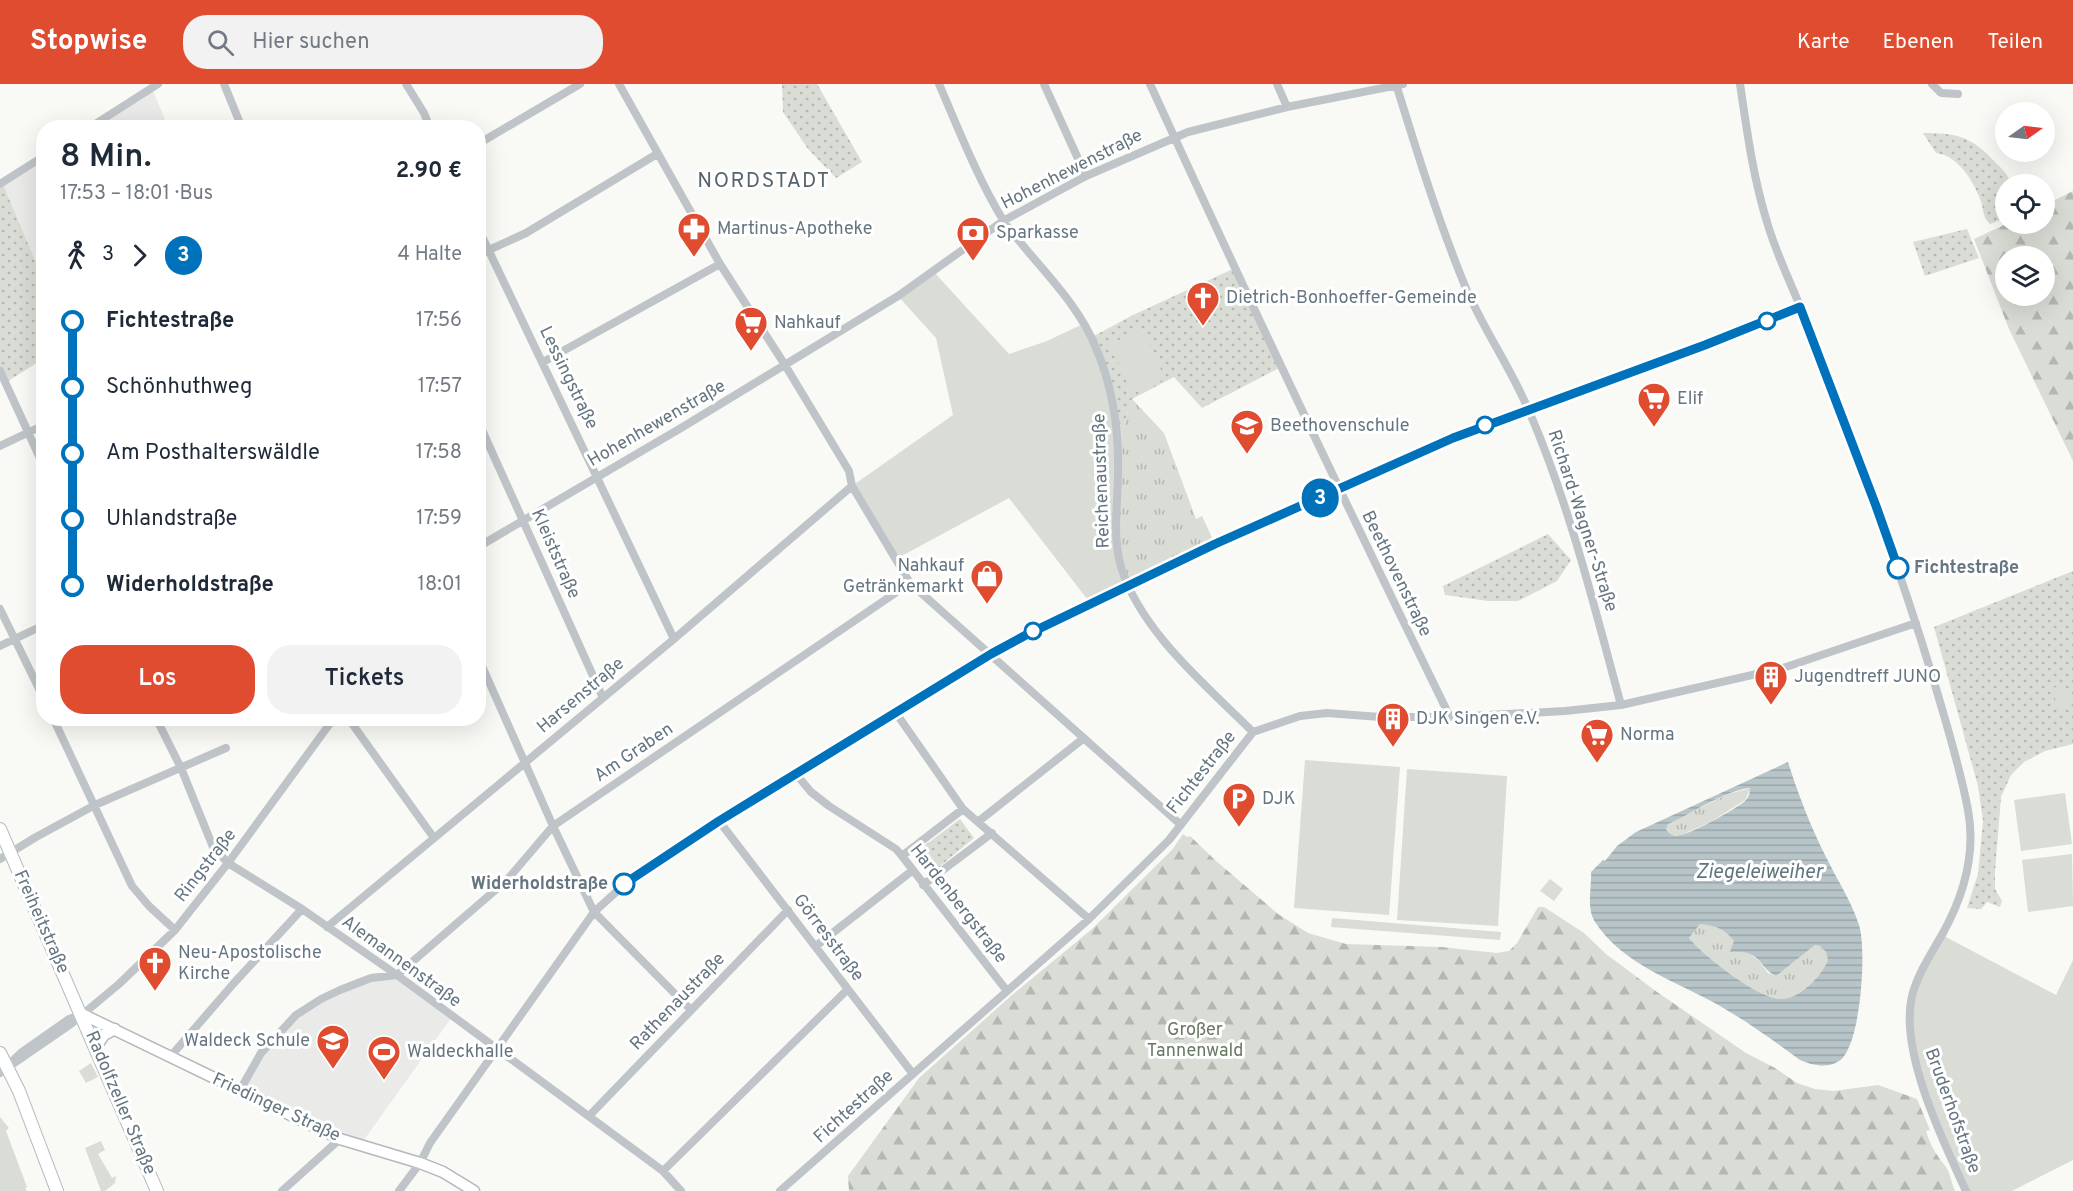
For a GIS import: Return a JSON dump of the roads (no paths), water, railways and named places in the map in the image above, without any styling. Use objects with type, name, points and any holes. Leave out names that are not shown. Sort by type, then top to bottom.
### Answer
[{"type":"main road","name":"Freiheitstraße","points":[[0,829],[5,855],[82,1014]]},
{"type":"main road","name":"Friedinger Straße","points":[[82,1014],[339,1139],[420,1163],[443,1172],[474,1191]]},
{"type":"main road","name":"Radolfzeller Straße","points":[[82,1014],[158,1191]]},
{"type":"main road","points":[[96,1047],[104,1035],[115,1029]]},
{"type":"main road","points":[[0,1053],[3,1070],[19,1091],[57,1191]]},
{"type":"street","points":[[102,120],[158,84]]},
{"type":"street","points":[[224,84],[239,120]]},
{"type":"street","points":[[406,84],[427,120]]},
{"type":"street","points":[[486,139],[580,84]]},
{"type":"street","points":[[620,84],[720,264],[849,471],[852,486],[910,583],[1180,824]]},
{"type":"street","name":"Reichenaustraße","points":[[939,84],[1003,221],[1085,323],[1102,364],[1114,403],[1117,423],[1118,545],[1121,566],[1136,600],[1168,645],[1253,732]]},
{"type":"street","points":[[1044,84],[1086,176]]},
{"type":"street","name":"Beethovenstraße","points":[[1150,84],[1338,489],[1450,717]]},
{"type":"street","points":[[1277,84],[1287,107]]},
{"type":"street","name":"Hohenhewenstraße","points":[[486,542],[681,428],[898,296],[1003,221],[1086,176],[1173,137],[1287,107],[1399,84]]},
{"type":"street","name":"Richard-Wagner-Straße","points":[[1399,84],[1429,189],[1465,286],[1528,409],[1557,484],[1580,555],[1621,705]]},
{"type":"street","name":"Bruderhofstraße","points":[[1740,84],[1752,167],[1766,218],[1876,506],[1916,623],[1971,823],[1971,852],[1967,874],[1956,908],[1928,957],[1912,996],[1909,1029],[1913,1055],[1924,1088],[1950,1157],[1966,1191]]},
{"type":"street","points":[[1932,84],[1941,93],[1958,94]]},
{"type":"street","points":[[486,252],[526,233],[657,154]]},
{"type":"street","points":[[1,181],[36,161]]},
{"type":"street","name":"Lessingstraße","points":[[486,243],[674,639]]},
{"type":"street","points":[[543,362],[720,264]]},
{"type":"street","points":[[399,1191],[420,1163],[430,1143],[594,912],[625,884],[719,821],[991,654],[1129,585],[1453,438],[1705,345],[1800,307]]},
{"type":"street","points":[[0,371],[36,450]]},
{"type":"street","points":[[0,446],[36,428]]},
{"type":"street","name":"Kleiststraße","points":[[486,439],[603,698]]},
{"type":"street","name":"Harsenstraße","points":[[327,927],[674,639],[852,486]]},
{"type":"street","name":"Am Graben","points":[[397,975],[507,880],[553,826],[910,583]]},
{"type":"street","points":[[0,609],[36,683]]},
{"type":"street","name":"Fichtestraße","points":[[780,1191],[1089,919],[1169,840],[1253,732],[1300,716],[1327,713],[1380,717],[1450,717],[1565,711],[1621,705],[1783,668],[1916,623]]},
{"type":"street","points":[[0,646],[36,629]]},
{"type":"street","points":[[486,675],[594,912],[691,1010]]},
{"type":"street","points":[[896,713],[963,809],[1089,919]]},
{"type":"street","points":[[57,726],[132,886],[149,906],[175,930]]},
{"type":"street","name":"Alemannenstraße","points":[[160,726],[181,768],[213,847],[228,863],[302,909],[397,975],[590,1115],[663,1171],[681,1191]]},
{"type":"street","name":"Ringstraße","points":[[3,1070],[56,1036],[119,984],[175,930],[228,863],[328,726]]},
{"type":"street","points":[[354,726],[434,838]]},
{"type":"street","points":[[979,821],[1084,738]]},
{"type":"street","points":[[5,855],[95,806],[226,748]]},
{"type":"street","name":"Hardenbergstraße","points":[[796,774],[820,799],[902,855],[1006,991]]},
{"type":"street","points":[[902,855],[963,809]]},
{"type":"street","name":"Görresstraße","points":[[719,821],[913,1074]]},
{"type":"street","points":[[924,885],[992,833]]},
{"type":"street","points":[[816,946],[913,870]]},
{"type":"street","points":[[170,1057],[302,909]]},
{"type":"street","name":"Rathenaustraße","points":[[590,1115],[788,910]]},
{"type":"street","points":[[239,1092],[261,1053],[283,1027],[309,1006],[351,985],[372,978],[397,975]]},
{"type":"street","points":[[663,1171],[848,989]]},
{"type":"street","points":[[282,1191],[339,1139]]},
{"type":"water","name":"Ziegeleiweiher","points":[[1788,762],[1809,821],[1859,925],[1862,975],[1857,1018],[1853,1038],[1847,1052],[1839,1061],[1825,1066],[1800,1060],[1730,1012],[1636,961],[1607,937],[1592,916],[1591,872],[1603,860],[1605,861],[1617,846],[1636,832]],"holes":[[[1750,788],[1749,795],[1740,805],[1701,827],[1677,836],[1666,829],[1668,824],[1730,793]],[[1700,924],[1723,930],[1734,941],[1730,952],[1746,952],[1754,956],[1776,976],[1815,945],[1820,946],[1826,952],[1828,960],[1815,979],[1802,991],[1788,998],[1771,997],[1745,984],[1696,946],[1689,938]]]},
{"type":"place","name":"Martinus-Apotheke","points":[[694,258]]},
{"type":"place","name":"Sparkasse","points":[[973,262]]},
{"type":"place","name":"Dietrich-Bonhoeffer-Gemeinde","points":[[1203,327]]},
{"type":"place","name":"Nahkauf","points":[[751,352]]},
{"type":"place","name":"Elif","points":[[1654,428]]},
{"type":"place","name":"Beethovenschule","points":[[1247,455]]},
{"type":"place","name":"Fichtestraße","points":[[1898,568]]},
{"type":"place","name":"Nahkauf Getränkemarkt","points":[[987,605]]},
{"type":"place","name":"Jugendtreff JUNO","points":[[1771,706]]},
{"type":"place","name":"DJK Singen e.V.","points":[[1393,748]]},
{"type":"place","name":"Norma","points":[[1597,764]]},
{"type":"place","name":"DJK","points":[[1239,828]]},
{"type":"place","name":"Widerholdstraße","points":[[624,884]]},
{"type":"place","name":"Neu-Apostolische Kirche","points":[[155,992]]},
{"type":"place","name":"Waldeck Schule","points":[[333,1070]]},
{"type":"place","name":"Waldeckhalle","points":[[384,1081]]},
{"type":"district","name":"NORDSTADT","points":[[764,181]]},
{"type":"park label","name":"Großer Tannenwald","points":[[1195,1040]]}]
